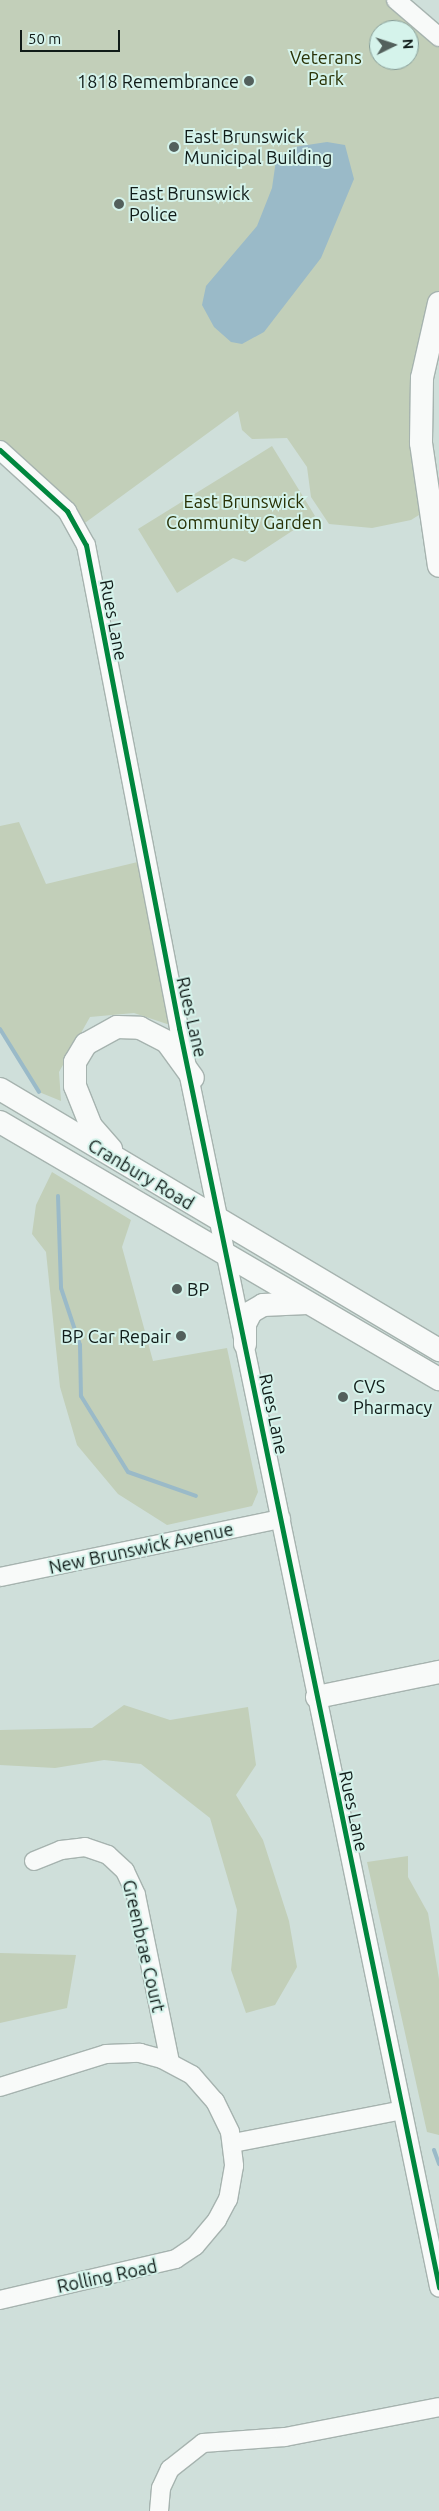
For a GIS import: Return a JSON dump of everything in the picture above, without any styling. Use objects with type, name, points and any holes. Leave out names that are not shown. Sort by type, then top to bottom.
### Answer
[{"type":"main road","points":[[439,303],[422,378],[421,443],[439,566]]},
{"type":"main road","points":[[133,1171],[100,1137],[84,1111],[74,1080],[78,1054],[105,1031],[140,1028],[167,1042],[193,1078]]},
{"type":"main road","name":"Cranbury Road","points":[[0,1089],[133,1171],[439,1350]]},
{"type":"main road","name":"Cranbury Road","points":[[0,1122],[439,1379]]},
{"type":"main road","points":[[245,1344],[245,1324],[252,1312],[263,1305],[308,1303]]},
{"type":"main road","points":[[317,1697],[439,1672]]},
{"type":"street","points":[[396,0],[439,37]]},
{"type":"street","name":"Rues Lane","points":[[0,450],[67,512],[86,545],[193,1078],[226,1255],[439,2287]]},
{"type":"street","name":"New Brunswick Avenue","points":[[0,1577],[281,1519]]},
{"type":"street","name":"Greenbrae Court","points":[[34,1860],[61,1850],[85,1847],[108,1855],[126,1871],[136,1895],[170,2062]]},
{"type":"street","points":[[0,2086],[106,2054],[140,2053],[170,2062],[208,2092],[221,2110],[232,2143],[402,2110]]},
{"type":"street","name":"Rolling Road","points":[[0,2300],[155,2267],[186,2253],[211,2229],[228,2199],[232,2143]]},
{"type":"street","points":[[159,2511],[161,2488],[170,2469],[203,2443],[285,2437],[439,2407]]},
{"type":"green space","name":"Veterans Park","points":[[0,0],[396,0],[439,37],[439,303],[422,378],[427,510],[411,520],[372,528],[329,524],[311,497],[307,467],[287,438],[252,439],[242,430],[238,411],[78,528],[0,450]]},
{"type":"green space","name":"East Brunswick Community Garden","points":[[272,446],[315,516],[245,562],[233,558],[177,593],[138,529]]},
{"type":"green space","points":[[19,822],[46,884],[146,860],[179,1028],[134,1013],[90,1017],[59,1072],[61,1101],[39,1092],[0,1029],[0,826]]},
{"type":"green space","points":[[52,1172],[131,1220],[122,1247],[153,1361],[227,1348],[258,1492],[252,1506],[167,1525],[118,1494],[77,1445],[60,1387],[46,1252],[32,1234],[36,1205]]},
{"type":"green space","points":[[124,1705],[170,1720],[248,1707],[256,1765],[236,1795],[263,1840],[289,1921],[297,1967],[275,2005],[246,2013],[231,1970],[237,1910],[210,1818],[141,1764],[104,1760],[55,1768],[0,1765],[0,1730],[92,1728]]},
{"type":"green space","points":[[408,1856],[408,1877],[428,1913],[439,1979],[439,2135],[427,2132],[367,1862]]},
{"type":"green space","points":[[0,1953],[76,1955],[67,2008],[0,2023]]},
{"type":"water","points":[[327,142],[345,145],[354,179],[321,258],[264,332],[242,344],[231,342],[214,327],[202,305],[206,286],[257,226],[272,188],[276,160],[294,147]]},
{"type":"waterway","points":[[0,1029],[39,1092]]},
{"type":"waterway","points":[[58,1196],[61,1288],[80,1345],[81,1396],[128,1472],[196,1496]]},
{"type":"waterway","points":[[434,2150],[439,2164]]},
{"type":"cycle path","points":[[0,450],[67,511],[86,545],[179,1028],[439,2287]]},
{"type":"place","name":"1818 Remembrance","points":[[249,81]]},
{"type":"place","name":"East Brunswick Municipal Building","points":[[174,147]]},
{"type":"place","name":"East Brunswick Police","points":[[119,204]]},
{"type":"place","name":"BP","points":[[177,1289]]},
{"type":"place","name":"BP Car Repair","points":[[181,1336]]},
{"type":"place","name":"CVS Pharmacy","points":[[343,1397]]}]
